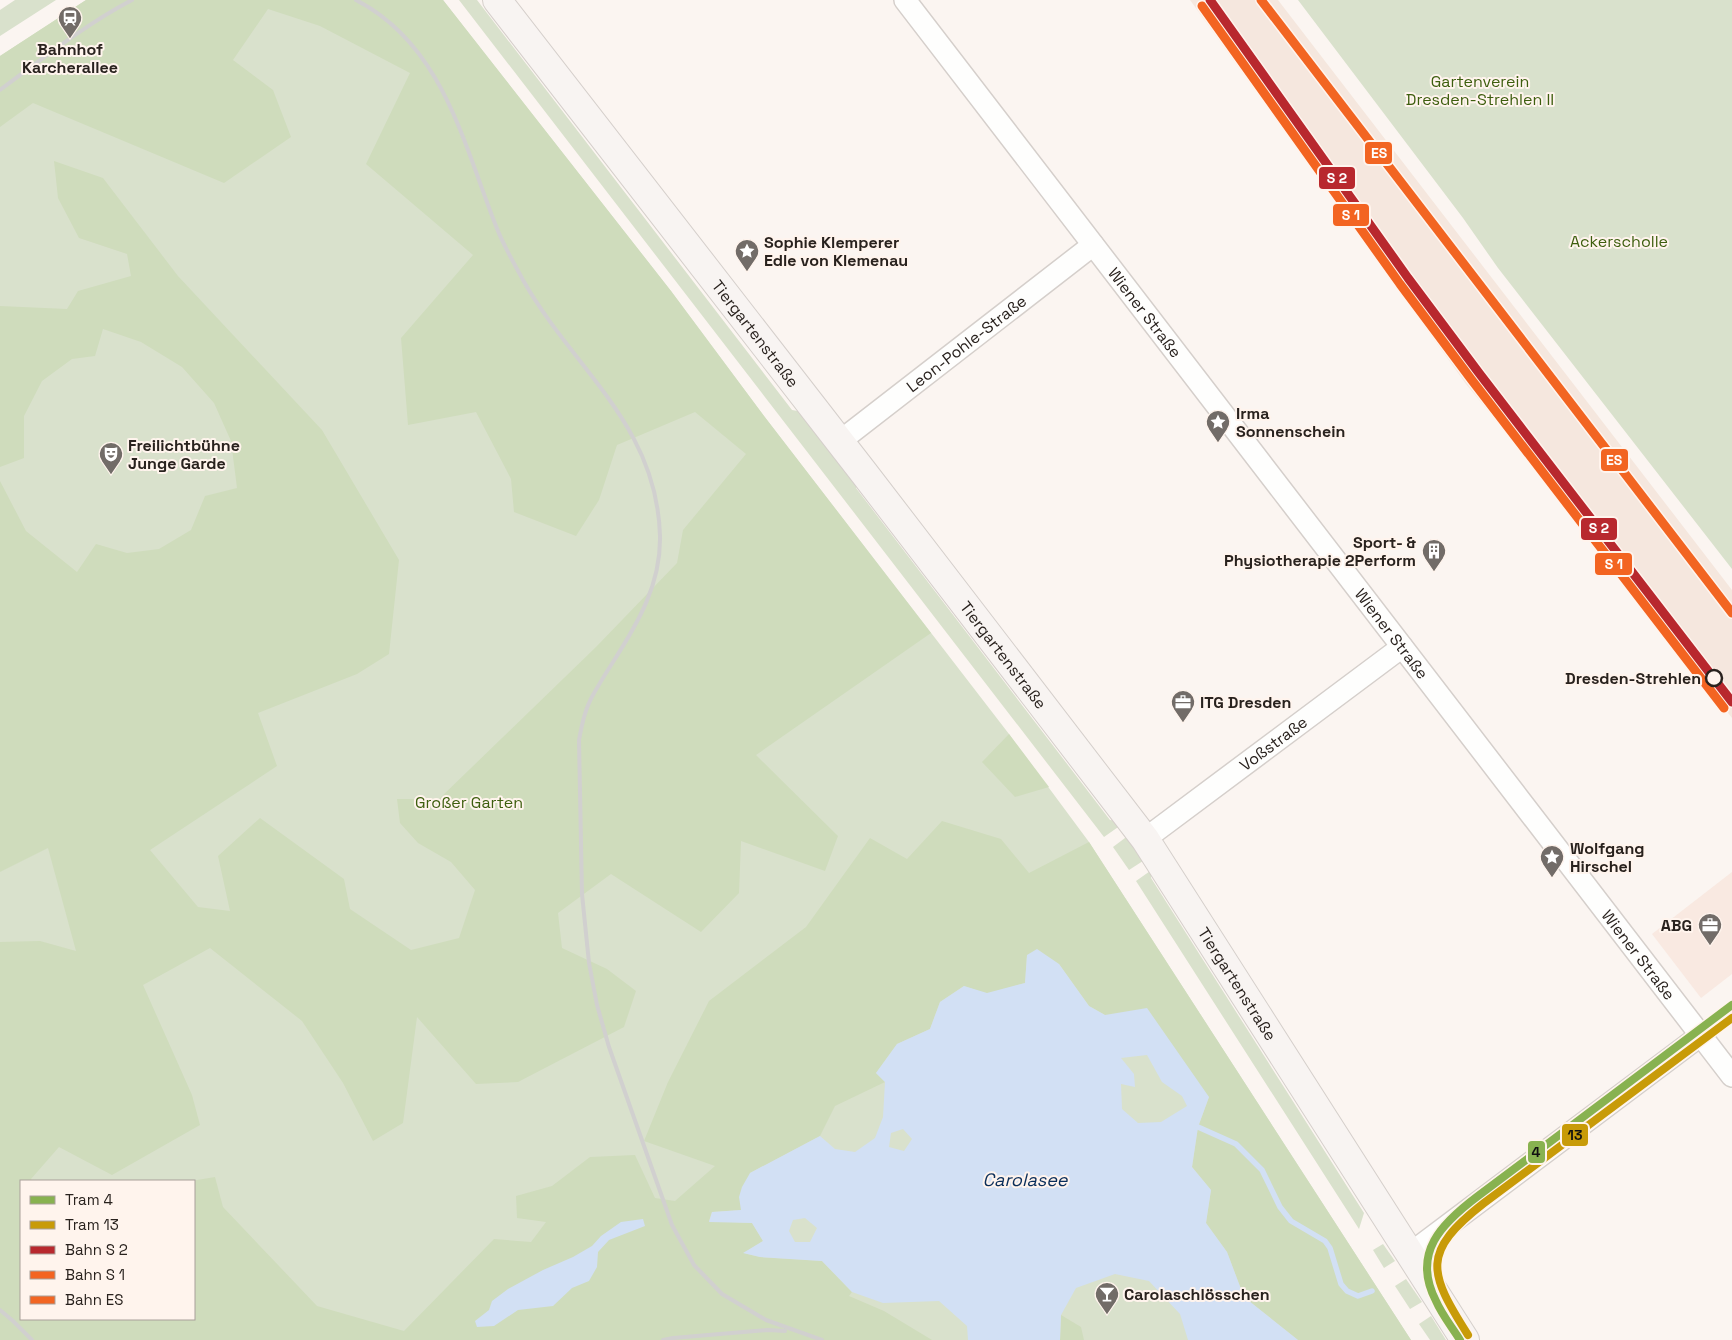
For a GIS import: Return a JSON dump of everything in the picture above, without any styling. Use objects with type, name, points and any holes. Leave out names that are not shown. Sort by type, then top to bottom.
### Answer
[{"type":"main road","name":"Tiergartenstraße","points":[[497,0],[1145,839],[1465,1340]]},
{"type":"street","name":"Wiener Straße","points":[[905,0],[1732,1076]]},
{"type":"street","name":"Leon-Pohle-Straße","points":[[839,442],[1093,244]]},
{"type":"street","name":"Voßstraße","points":[[1145,839],[1402,646]]},
{"type":"street","points":[[1411,1253],[1701,1036]]},
{"type":"shaded area","points":[[1190,0],[1278,0],[1732,590],[1732,718],[1579,521],[1466,384]]},
{"type":"shaded area","points":[[1732,872],[1732,974],[1701,998],[1652,934]]},
{"type":"green space","points":[[15,0],[56,0],[0,36],[0,10]]},
{"type":"green space","name":"Großer Garten","points":[[86,0],[443,0],[671,291],[764,416],[1009,734],[1089,842],[1411,1340],[0,1340],[0,56]]},
{"type":"green space","points":[[86,0],[443,0],[671,291],[764,416],[931,633],[756,755],[838,836],[825,871],[741,841],[739,893],[701,932],[611,874],[558,913],[562,948],[607,969],[636,991],[624,1027],[518,1082],[476,1084],[417,1017],[403,1123],[373,1141],[343,1083],[302,1021],[210,948],[143,985],[192,1095],[200,1125],[112,1175],[59,1147],[32,1180],[20,1180],[20,1320],[195,1320],[195,1180],[215,1177],[223,1207],[317,1306],[404,1331],[494,1239],[531,1242],[546,1222],[517,1218],[516,1196],[552,1186],[590,1157],[635,1155],[655,1198],[675,1201],[715,1166],[644,1141],[668,1082],[709,1001],[806,927],[870,838],[907,859],[942,821],[1001,839],[1029,873],[1089,842],[1411,1340],[1298,1340],[1244,1297],[1227,1252],[1206,1223],[1211,1190],[1192,1167],[1198,1127],[1209,1097],[1105,1015],[1089,1006],[1059,964],[1027,955],[1025,983],[987,994],[964,986],[940,1002],[930,1029],[897,1044],[876,1073],[885,1082],[835,1106],[820,1136],[750,1173],[742,1210],[712,1212],[709,1221],[752,1223],[763,1241],[744,1253],[760,1257],[822,1261],[852,1292],[849,1296],[884,1311],[932,1340],[0,1340],[0,942],[40,941],[76,951],[48,848],[0,872],[0,481],[26,531],[77,572],[96,544],[127,553],[159,549],[191,530],[205,496],[237,488],[231,441],[214,403],[182,367],[141,342],[103,329],[95,356],[72,359],[42,381],[24,416],[24,458],[0,467],[0,306],[67,309],[78,291],[131,276],[127,254],[79,238],[58,198],[54,161],[103,178],[178,276],[322,430],[399,560],[389,654],[357,674],[258,713],[277,766],[150,850],[198,907],[230,911],[218,856],[260,818],[344,879],[350,909],[411,950],[459,938],[475,890],[451,862],[418,843],[400,823],[397,799],[439,799],[596,647],[677,563],[683,530],[746,454],[695,412],[617,445],[599,500],[576,536],[514,512],[511,479],[476,412],[408,425],[401,338],[473,255],[366,164],[410,73],[320,26],[268,9],[233,60],[273,90],[291,137],[224,183],[33,103],[0,127],[0,56]]},
{"type":"green space","points":[[459,0],[477,0],[792,410],[803,412],[856,480],[856,488],[1110,820],[1118,821],[1121,825],[1104,837]]},
{"type":"green space","points":[[1298,0],[1732,0],[1732,569],[1498,268],[1463,218]]},
{"type":"green space","points":[[1009,734],[1049,787],[1015,797],[982,762]]},
{"type":"green space","points":[[1129,835],[1146,859],[1129,870],[1113,847]]},
{"type":"green space","points":[[1153,869],[1151,878],[1364,1213],[1359,1229],[1136,881]]},
{"type":"green space","points":[[1383,1244],[1395,1261],[1384,1268],[1373,1250]]},
{"type":"green space","points":[[1406,1279],[1422,1302],[1410,1309],[1395,1286]]},
{"type":"green space","points":[[1061,1315],[1081,1327],[1084,1340],[1060,1340]]},
{"type":"green space","points":[[1431,1316],[1446,1340],[1430,1340],[1419,1324]]},
{"type":"water","name":"Carolasee","points":[[1037,949],[1059,964],[1089,1006],[1105,1015],[1147,1008],[1209,1097],[1198,1127],[1192,1167],[1211,1190],[1206,1223],[1227,1252],[1244,1297],[1298,1340],[1188,1340],[1180,1314],[1149,1281],[1115,1274],[1076,1288],[1061,1315],[1060,1340],[968,1340],[967,1326],[939,1301],[883,1303],[852,1292],[822,1261],[760,1257],[743,1253],[763,1241],[752,1223],[709,1222],[712,1212],[741,1210],[739,1197],[750,1173],[820,1136],[835,1149],[855,1152],[875,1138],[883,1117],[885,1082],[876,1073],[897,1044],[930,1029],[940,1002],[964,986],[987,993],[1025,983],[1027,955]],"holes":[[[1147,1055],[1162,1082],[1182,1096],[1187,1106],[1161,1122],[1138,1123],[1122,1109],[1121,1084],[1135,1087],[1134,1074],[1121,1058]],[[903,1129],[912,1139],[904,1151],[889,1147],[891,1133]],[[805,1218],[817,1228],[810,1242],[795,1242],[789,1231],[793,1220]]]},
{"type":"water","points":[[643,1219],[645,1226],[609,1240],[598,1252],[597,1267],[589,1281],[572,1288],[553,1306],[518,1310],[494,1326],[477,1327],[475,1321],[489,1310],[492,1301],[508,1289],[592,1246],[601,1236],[621,1222]]},
{"type":"waterway","points":[[1198,1127],[1236,1144],[1262,1170],[1280,1207],[1291,1221],[1325,1241],[1330,1248],[1341,1284],[1347,1291],[1358,1296],[1372,1291]]},
{"type":"railway","points":[[0,90],[81,31],[132,0]]},
{"type":"railway","points":[[356,0],[386,19],[410,43],[430,69],[460,130],[499,233],[523,280],[543,312],[609,399],[629,429],[644,461],[655,496],[660,536],[657,570],[639,618],[590,700],[579,740],[582,894],[589,963],[597,1005],[609,1047],[672,1225],[694,1265],[722,1294],[766,1320],[822,1340]]},
{"type":"railway","points":[[0,1310],[32,1340]]},
{"type":"railway","points":[[663,1340],[768,1330],[785,1331]]},
{"type":"tram line","name":"4","points":[[1460,1340],[1441,1311],[1429,1284],[1427,1268],[1429,1254],[1442,1228],[1478,1196],[1732,1005]]},
{"type":"tram line","name":"13","points":[[1468,1335],[1445,1295],[1439,1278],[1437,1264],[1441,1250],[1449,1235],[1484,1203],[1732,1018]]},
{"type":"transit line","points":[[1210,0],[1408,278],[1732,702]]},
{"type":"transit line","points":[[1202,6],[1400,284],[1724,708]]},
{"type":"rail line","name":"ES","points":[[1261,0],[1732,613]]},
{"type":"place","name":"Bahnhof Karcherallee","points":[[70,39]]},
{"type":"place","name":"Sophie Klemperer Edle von Klemenau","points":[[747,272]]},
{"type":"place","name":"Irma Sonnenschein","points":[[1218,443]]},
{"type":"place","name":"Freilichtbühne Junge Garde","points":[[111,475]]},
{"type":"place","name":"Sport- & Physiotherapie 2Perform","points":[[1434,572]]},
{"type":"place","name":"Dresden-Strehlen","points":[[1714,678]]},
{"type":"place","name":"ITG Dresden","points":[[1183,723]]},
{"type":"place","name":"Wolfgang Hirschel","points":[[1552,878]]},
{"type":"place","name":"ABG","points":[[1710,946]]},
{"type":"place","name":"Carolaschlösschen","points":[[1107,1315]]},
{"type":"park label","name":"Gartenverein Dresden-Strehlen II","points":[[1480,90]]},
{"type":"park label","name":"Ackerscholle","points":[[1619,241]]}]
